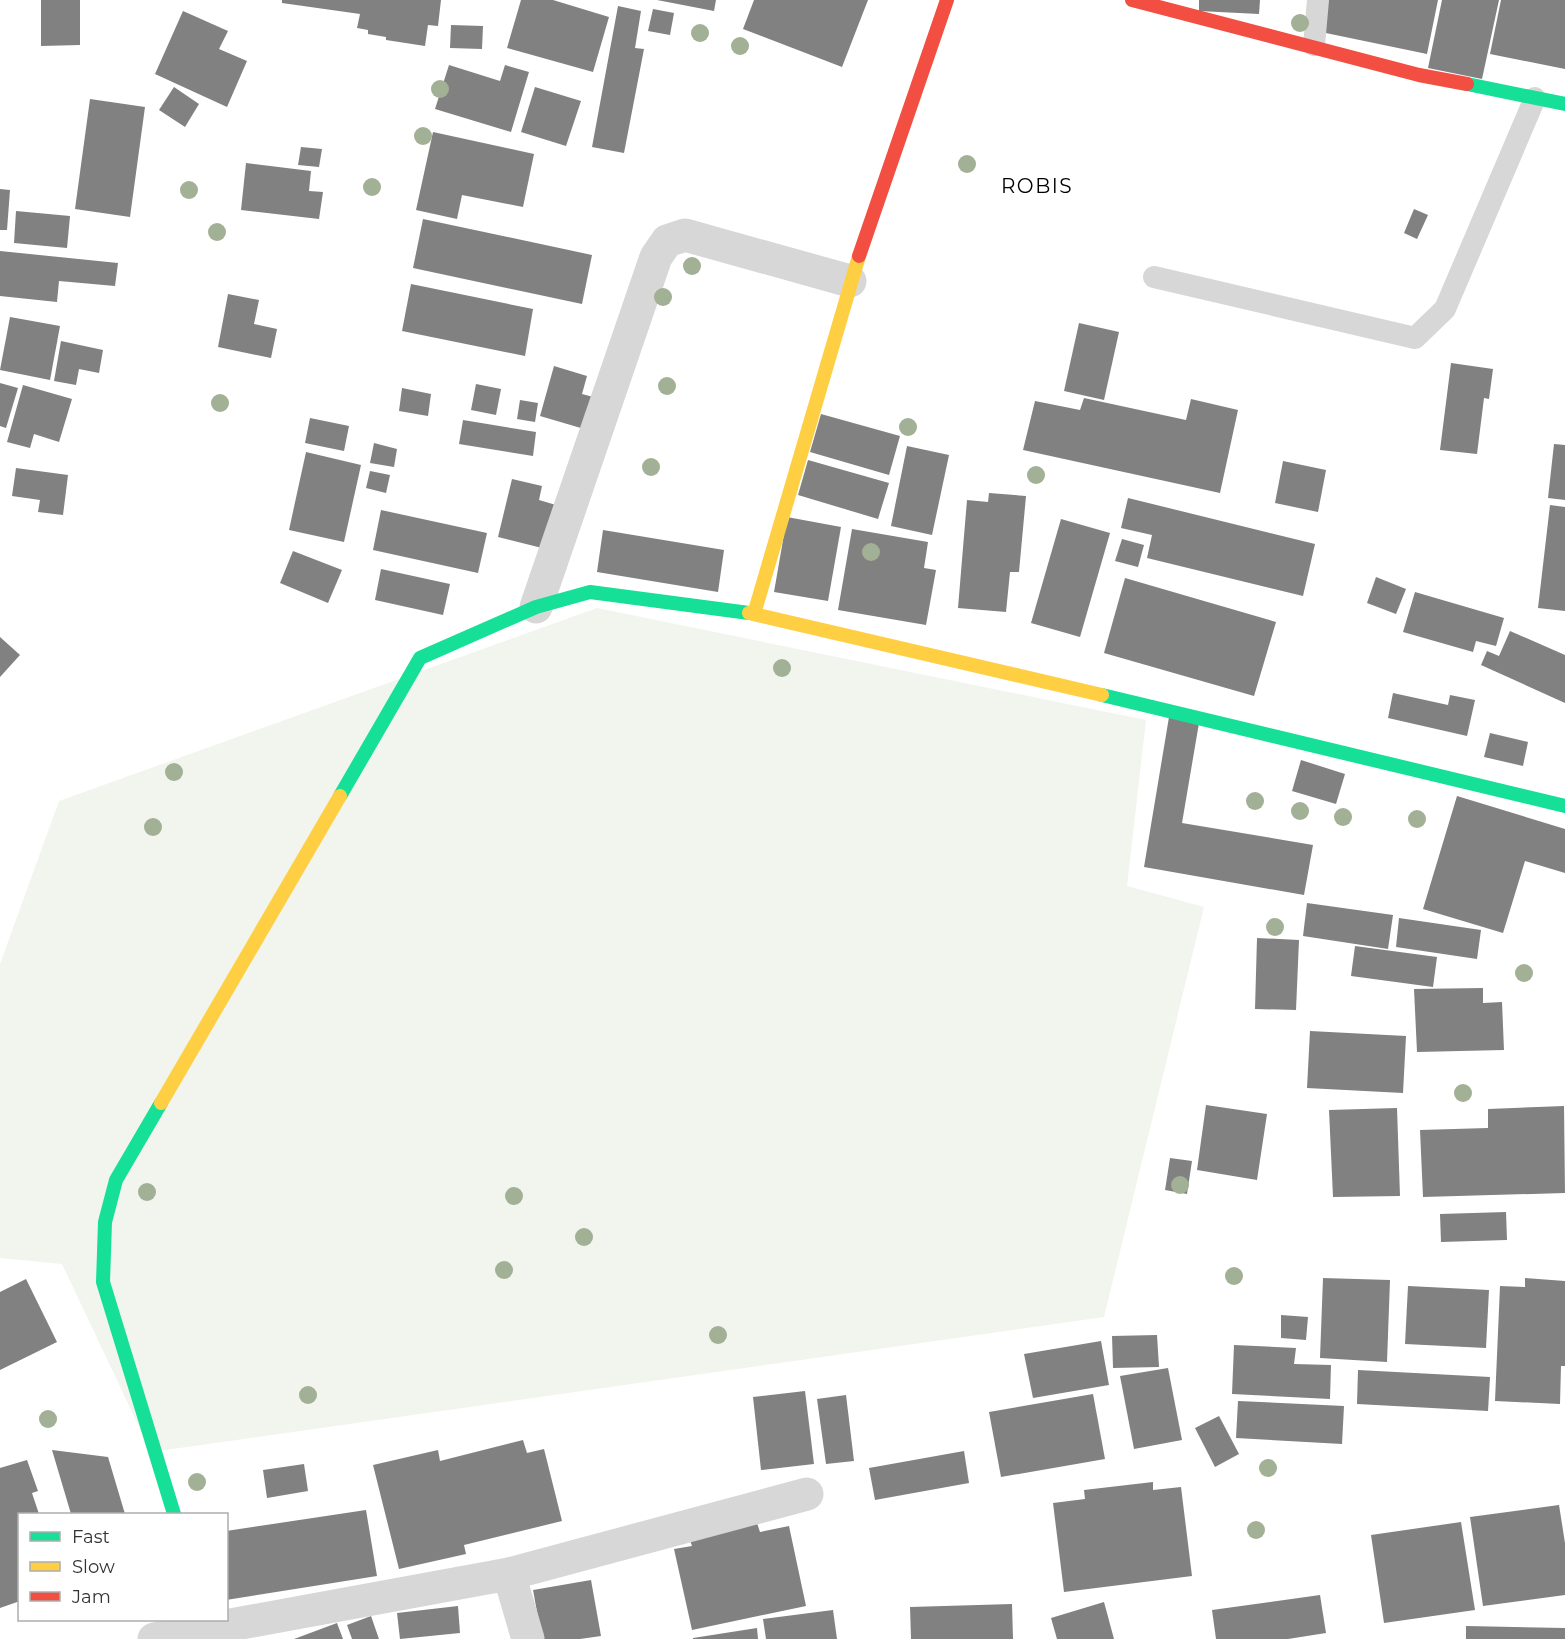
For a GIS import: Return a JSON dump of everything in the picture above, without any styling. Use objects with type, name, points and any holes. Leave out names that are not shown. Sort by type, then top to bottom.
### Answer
[{"type":"street","points":[[754,614],[850,281],[947,0]]},
{"type":"street","points":[[1132,0],[1314,45],[1419,75],[1565,104]]},
{"type":"street","points":[[536,607],[656,257],[667,241],[685,235],[850,281]]},
{"type":"street","points":[[173,1513],[103,1282],[105,1222],[116,1180],[420,658],[536,607],[590,592],[754,614],[1565,806]]},
{"type":"street","points":[[154,1639],[216,1624],[509,1574],[807,1494]]},
{"type":"street","points":[[509,1574],[528,1639]]},
{"type":"lane","points":[[1314,45],[1318,0]]},
{"type":"lane","points":[[1154,277],[1415,338],[1444,309],[1535,98]]},
{"type":"shaded area","points":[[597,608],[1146,720],[1127,886],[1204,907],[1104,1317],[151,1452],[62,1264],[0,1258],[0,964],[59,801]]},
{"type":"building","points":[[41,0],[80,0],[80,45],[41,46]]},
{"type":"building","points":[[282,0],[441,0],[438,26],[428,25],[425,46],[386,40],[386,37],[368,34],[368,30],[357,28],[360,14],[282,3]]},
{"type":"building","points":[[521,0],[553,0],[609,17],[593,72],[507,48]]},
{"type":"building","points":[[657,0],[716,0],[714,11]]},
{"type":"building","points":[[754,0],[868,0],[842,67],[743,29]]},
{"type":"building","points":[[1199,0],[1260,0],[1259,14],[1199,11]]},
{"type":"building","points":[[1327,0],[1438,0],[1427,54],[1321,32]]},
{"type":"building","points":[[1442,0],[1499,0],[1482,79],[1428,68]]},
{"type":"building","points":[[1501,0],[1565,0],[1565,69],[1490,54]]},
{"type":"building","points":[[618,6],[641,11],[635,48],[644,49],[624,153],[592,147]]},
{"type":"building","points":[[653,9],[674,13],[670,35],[648,31]]},
{"type":"building","points":[[183,11],[228,31],[219,49],[247,61],[227,107],[155,74]]},
{"type":"building","points":[[451,25],[483,26],[482,49],[450,48]]},
{"type":"building","points":[[449,65],[500,81],[505,65],[529,72],[511,132],[435,109]]},
{"type":"building","points":[[174,87],[199,104],[185,127],[159,110]]},
{"type":"building","points":[[535,87],[581,101],[566,146],[521,132]]},
{"type":"building","points":[[90,99],[145,107],[130,217],[75,209]]},
{"type":"building","points":[[433,132],[534,154],[523,207],[462,195],[457,219],[416,210]]},
{"type":"building","points":[[301,147],[322,149],[319,167],[298,165]]},
{"type":"building","points":[[246,163],[311,171],[309,191],[323,192],[319,219],[241,210]]},
{"type":"building","points":[[0,189],[10,190],[7,230],[0,230]]},
{"type":"building","points":[[1414,209],[1428,215],[1417,239],[1404,233]]},
{"type":"building","points":[[16,211],[70,216],[67,248],[14,243]]},
{"type":"building","points":[[423,219],[592,255],[582,304],[413,268]]},
{"type":"building","points":[[0,251],[118,263],[115,286],[59,281],[57,302],[0,296]]},
{"type":"building","points":[[411,284],[533,309],[525,356],[402,331]]},
{"type":"building","points":[[228,294],[259,300],[254,324],[277,329],[271,358],[218,347]]},
{"type":"building","points":[[10,317],[60,326],[50,380],[0,370]]},
{"type":"building","points":[[1079,323],[1119,332],[1104,400],[1064,391]]},
{"type":"building","points":[[61,341],[103,350],[99,373],[79,369],[76,385],[54,381]]},
{"type":"building","points":[[1451,363],[1493,369],[1489,399],[1484,398],[1477,454],[1440,450]]},
{"type":"building","points":[[554,366],[587,376],[582,394],[601,399],[591,431],[540,416]]},
{"type":"building","points":[[0,383],[18,388],[6,428],[0,426]]},
{"type":"building","points":[[476,384],[501,389],[496,415],[471,410]]},
{"type":"building","points":[[23,385],[72,399],[59,442],[34,434],[30,448],[7,442]]},
{"type":"building","points":[[402,388],[431,394],[428,416],[399,411]]},
{"type":"building","points":[[1084,398],[1186,420],[1191,399],[1238,410],[1220,493],[1023,450],[1035,401],[1080,410]]},
{"type":"building","points":[[520,400],[538,403],[535,422],[517,419]]},
{"type":"building","points":[[821,414],[900,436],[889,475],[810,452]]},
{"type":"building","points":[[310,418],[349,426],[344,451],[305,443]]},
{"type":"building","points":[[463,420],[536,432],[533,456],[459,444]]},
{"type":"building","points":[[374,443],[397,449],[394,467],[370,463]]},
{"type":"building","points":[[1554,444],[1565,445],[1565,500],[1548,498]]},
{"type":"building","points":[[907,446],[949,455],[932,535],[891,526]]},
{"type":"building","points":[[306,452],[361,465],[344,542],[289,530]]},
{"type":"building","points":[[808,460],[889,483],[878,519],[798,495]]},
{"type":"building","points":[[1283,461],[1326,470],[1318,512],[1275,503]]},
{"type":"building","points":[[16,468],[68,475],[63,515],[38,512],[40,500],[12,496]]},
{"type":"building","points":[[370,471],[390,475],[386,493],[366,488]]},
{"type":"building","points":[[512,479],[542,486],[539,500],[556,505],[546,549],[498,537]]},
{"type":"building","points":[[989,493],[1026,496],[1019,572],[1010,572],[1006,612],[958,608],[967,500],[988,502]]},
{"type":"building","points":[[1128,498],[1315,544],[1303,596],[1147,558],[1152,535],[1121,528]]},
{"type":"building","points":[[1550,505],[1565,507],[1565,611],[1538,608]]},
{"type":"building","points":[[381,510],[487,533],[478,573],[373,550]]},
{"type":"building","points":[[787,517],[841,527],[828,601],[774,592]]},
{"type":"building","points":[[1061,519],[1110,533],[1080,637],[1031,623]]},
{"type":"building","points":[[852,529],[928,542],[924,568],[936,570],[926,625],[838,610]]},
{"type":"building","points":[[603,530],[724,550],[718,592],[597,572]]},
{"type":"building","points":[[1122,539],[1144,545],[1138,567],[1115,561]]},
{"type":"building","points":[[293,551],[342,570],[328,603],[280,583]]},
{"type":"building","points":[[381,569],[450,584],[443,615],[375,600]]},
{"type":"building","points":[[1376,577],[1406,589],[1396,614],[1367,603]]},
{"type":"building","points":[[1125,578],[1276,622],[1254,696],[1104,653]]},
{"type":"building","points":[[1415,592],[1504,618],[1496,646],[1476,641],[1473,652],[1403,632]]},
{"type":"building","points":[[1510,631],[1565,655],[1565,703],[1481,665],[1487,651],[1499,656]]},
{"type":"building","points":[[0,637],[20,655],[0,677]]},
{"type":"building","points":[[1393,693],[1448,705],[1450,695],[1475,700],[1467,736],[1388,718]]},
{"type":"building","points":[[1169,717],[1199,723],[1182,823],[1313,845],[1304,895],[1144,867]]},
{"type":"building","points":[[1490,733],[1528,742],[1523,766],[1484,757]]},
{"type":"building","points":[[1301,760],[1345,774],[1336,804],[1292,791]]},
{"type":"building","points":[[1457,796],[1565,829],[1565,873],[1525,861],[1503,933],[1423,909]]},
{"type":"building","points":[[1307,903],[1393,915],[1388,949],[1303,936]]},
{"type":"building","points":[[1399,918],[1481,930],[1477,959],[1396,947]]},
{"type":"building","points":[[1257,938],[1299,940],[1296,1010],[1255,1009]]},
{"type":"building","points":[[1355,946],[1437,957],[1433,987],[1351,976]]},
{"type":"building","points":[[1483,988],[1483,1003],[1502,1002],[1504,1050],[1417,1052],[1414,989]]},
{"type":"building","points":[[1310,1031],[1406,1036],[1403,1093],[1307,1088]]},
{"type":"building","points":[[1206,1105],[1267,1114],[1257,1180],[1197,1170]]},
{"type":"building","points":[[1564,1106],[1565,1193],[1423,1197],[1420,1130],[1488,1128],[1488,1109]]},
{"type":"building","points":[[1397,1108],[1400,1196],[1333,1197],[1329,1110]]},
{"type":"building","points":[[1170,1158],[1192,1161],[1187,1194],[1165,1190]]},
{"type":"building","points":[[1506,1212],[1507,1240],[1441,1242],[1440,1214]]},
{"type":"building","points":[[1323,1278],[1390,1280],[1387,1362],[1320,1358]]},
{"type":"building","points":[[1525,1278],[1565,1281],[1565,1366],[1561,1366],[1560,1404],[1495,1401],[1500,1286],[1525,1287]]},
{"type":"building","points":[[26,1279],[57,1342],[0,1370],[0,1292]]},
{"type":"building","points":[[1408,1286],[1489,1290],[1486,1348],[1405,1344]]},
{"type":"building","points":[[1281,1315],[1308,1317],[1306,1340],[1281,1338]]},
{"type":"building","points":[[1157,1335],[1159,1367],[1113,1368],[1112,1336]]},
{"type":"building","points":[[1101,1341],[1109,1385],[1033,1398],[1024,1354]]},
{"type":"building","points":[[1234,1345],[1296,1348],[1294,1364],[1331,1365],[1330,1399],[1232,1394]]},
{"type":"building","points":[[1168,1368],[1182,1440],[1134,1449],[1120,1376]]},
{"type":"building","points":[[1358,1370],[1490,1377],[1488,1411],[1357,1404]]},
{"type":"building","points":[[805,1391],[814,1464],[761,1470],[753,1397]]},
{"type":"building","points":[[1093,1394],[1105,1459],[1001,1477],[989,1412]]},
{"type":"building","points":[[846,1395],[854,1461],[826,1464],[817,1399]]},
{"type":"building","points":[[1238,1401],[1344,1406],[1342,1444],[1236,1438]]},
{"type":"building","points":[[1219,1416],[1239,1454],[1215,1467],[1195,1428]]},
{"type":"building","points":[[523,1440],[527,1453],[544,1449],[562,1521],[464,1545],[466,1554],[399,1569],[373,1465],[438,1450],[440,1461]]},
{"type":"building","points":[[52,1450],[108,1457],[125,1513],[71,1513]]},
{"type":"building","points":[[964,1451],[969,1483],[875,1500],[869,1468]]},
{"type":"building","points":[[27,1460],[38,1491],[32,1493],[39,1513],[18,1513],[18,1602],[0,1608],[0,1468]]},
{"type":"building","points":[[304,1464],[308,1491],[267,1498],[263,1470]]},
{"type":"building","points":[[1153,1482],[1153,1490],[1181,1487],[1192,1576],[1064,1592],[1053,1503],[1085,1499],[1084,1490]]},
{"type":"building","points":[[1559,1505],[1565,1543],[1565,1595],[1483,1606],[1470,1517]]},
{"type":"building","points":[[366,1510],[377,1576],[228,1600],[228,1531]]},
{"type":"building","points":[[1461,1522],[1475,1610],[1384,1623],[1371,1535]]},
{"type":"building","points":[[757,1523],[760,1532],[789,1526],[806,1606],[692,1630],[674,1549],[692,1546],[689,1537]]},
{"type":"building","points":[[591,1580],[601,1636],[580,1639],[542,1639],[533,1590]]},
{"type":"building","points":[[1320,1595],[1326,1633],[1288,1639],[1216,1639],[1212,1610]]},
{"type":"building","points":[[1104,1602],[1114,1639],[1057,1639],[1051,1618]]},
{"type":"building","points":[[1012,1604],[1013,1639],[911,1639],[910,1607]]},
{"type":"building","points":[[458,1606],[460,1633],[400,1639],[397,1613]]},
{"type":"building","points":[[833,1610],[837,1639],[766,1639],[763,1619]]},
{"type":"building","points":[[371,1616],[379,1639],[352,1639],[347,1625]]},
{"type":"building","points":[[337,1623],[343,1639],[294,1639]]},
{"type":"building","points":[[1466,1626],[1565,1628],[1565,1639],[1466,1639]]},
{"type":"building","points":[[757,1628],[758,1639],[693,1639],[693,1638]]},
{"type":"traffic: fast","points":[[1467,84],[1565,104]]},
{"type":"traffic: fast","points":[[340,796],[420,658],[536,607],[590,592],[749,613]]},
{"type":"traffic: fast","points":[[1102,695],[1565,806]]},
{"type":"traffic: fast","points":[[161,1103],[116,1180],[105,1222],[103,1282],[174,1513]]},
{"type":"traffic: slow","points":[[754,614],[859,256]]},
{"type":"traffic: slow","points":[[749,613],[1102,695]]},
{"type":"traffic: slow","points":[[161,1103],[340,796]]},
{"type":"traffic: jam","points":[[859,256],[947,0]]},
{"type":"traffic: jam","points":[[1132,0],[1419,75],[1467,84]]},
{"type":"district","name":"ROBIS","points":[[1037,186]]}]
